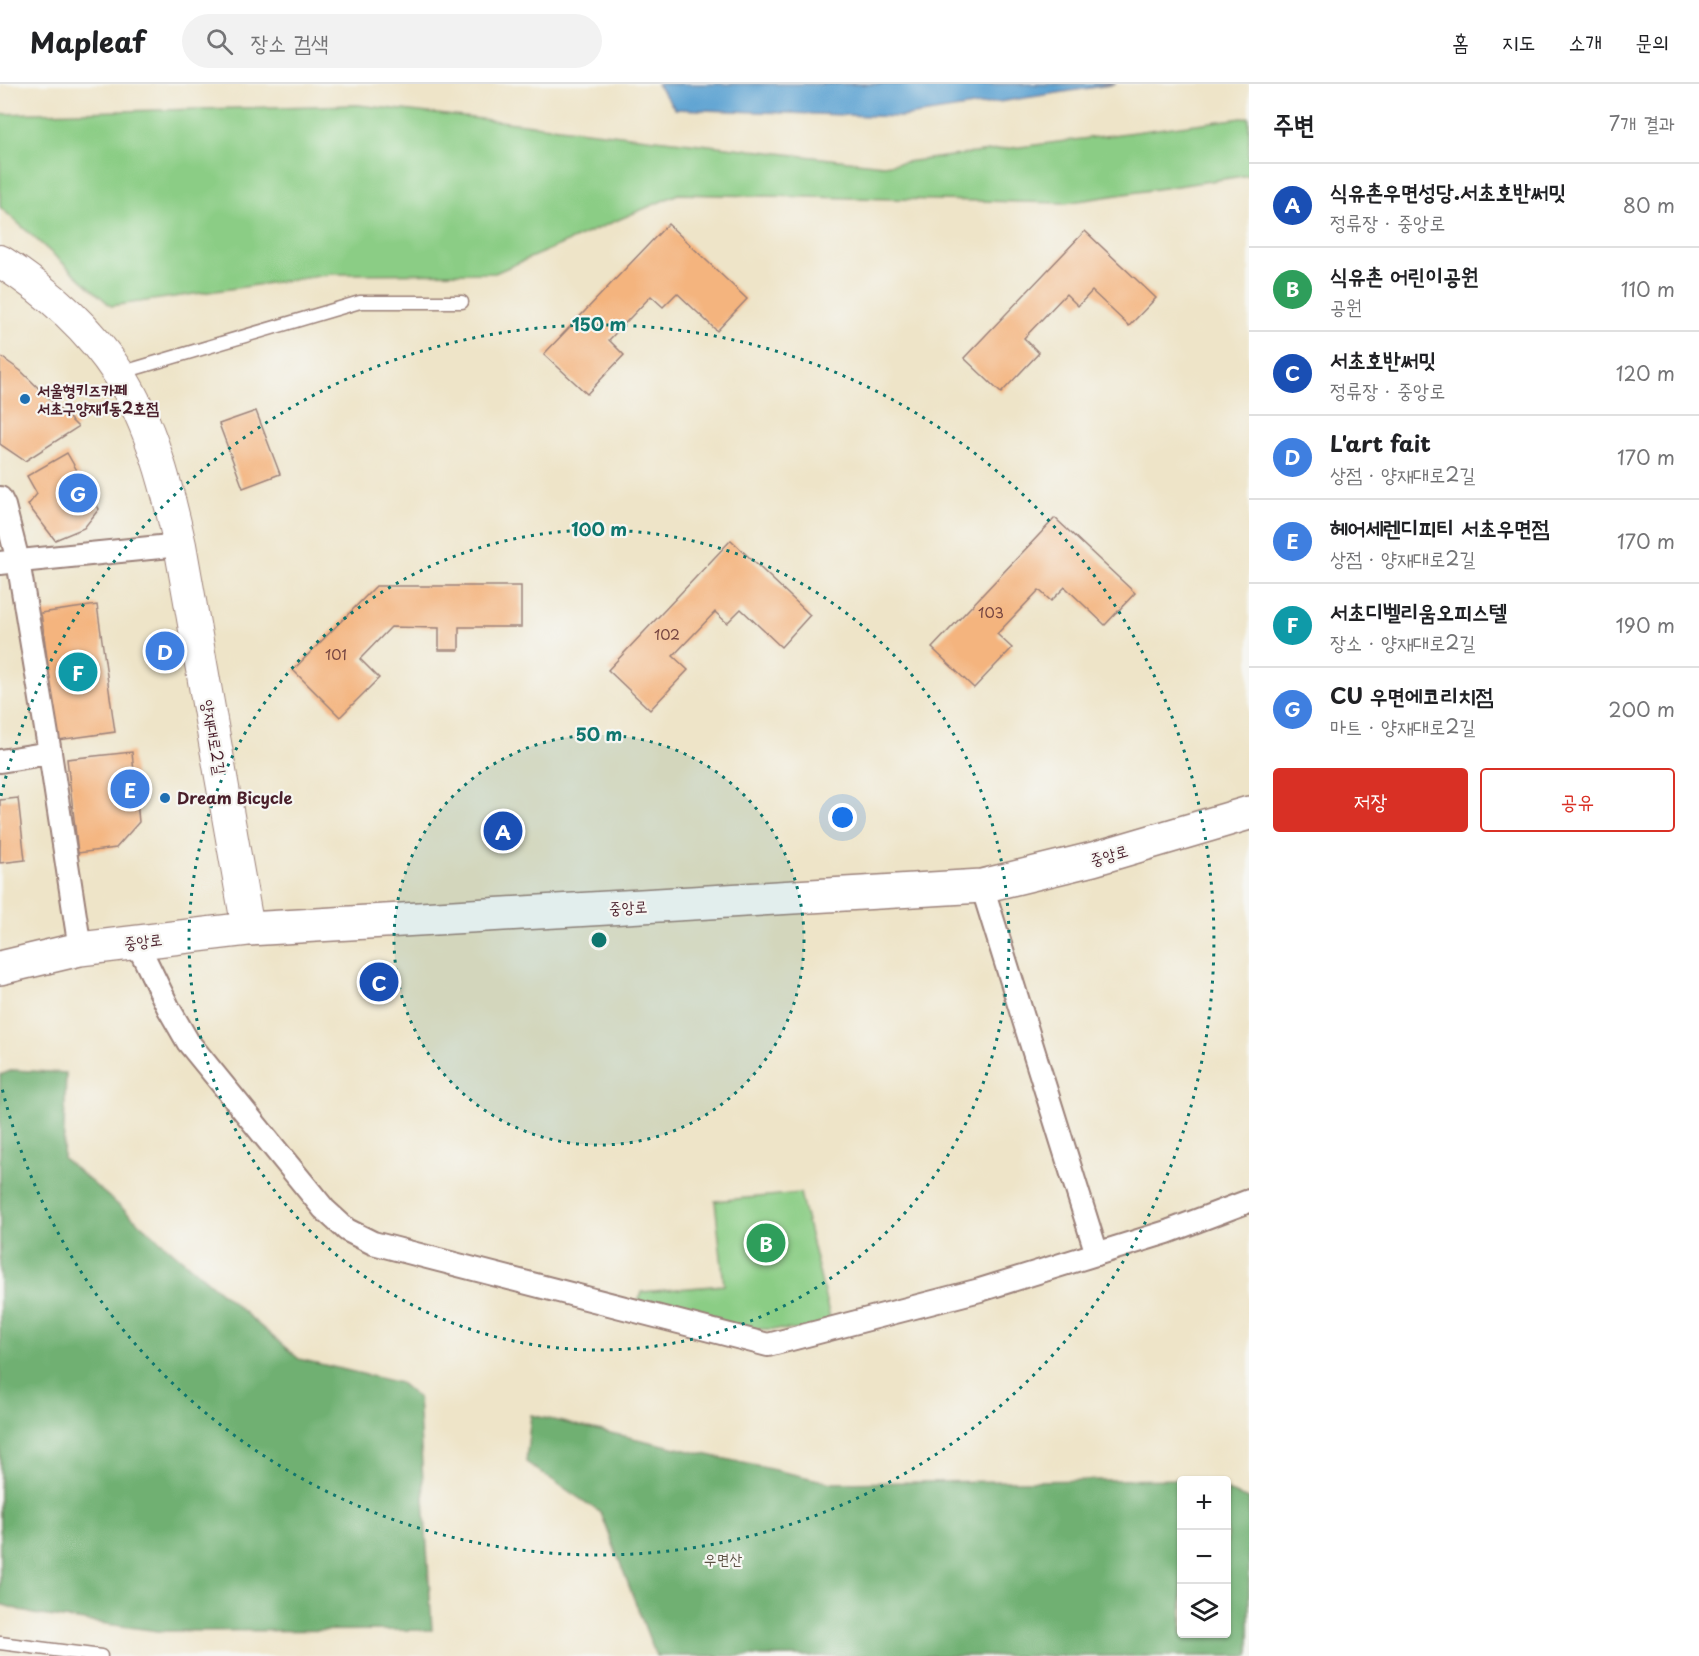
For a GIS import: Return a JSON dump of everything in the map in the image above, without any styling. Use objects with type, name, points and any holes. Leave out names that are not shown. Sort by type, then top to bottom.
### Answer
[{"type":"main road","name":"중앙로","points":[[0,968],[80,949],[248,929],[982,886],[1093,860],[1249,813]]},
{"type":"street","name":"양재대로2길","points":[[0,261],[24,276],[63,308],[118,373],[136,405],[150,440],[171,506],[180,545],[248,929]]},
{"type":"street","points":[[0,498],[4,506],[9,562],[50,753],[80,949]]},
{"type":"street","points":[[9,562],[180,545]]},
{"type":"street","points":[[0,760],[50,753]]},
{"type":"street","points":[[982,886],[1097,1254]]},
{"type":"street","points":[[136,941],[188,1042],[324,1209],[347,1230],[373,1243],[768,1345],[980,1290],[1167,1233],[1249,1201]]},
{"type":"lane","points":[[118,373],[360,302],[462,302]]},
{"type":"lane","points":[[0,1643],[101,1656]]},
{"type":"green space","points":[[358,105],[883,165],[1249,117],[1249,175],[1065,203],[678,194],[495,273],[333,274],[111,306],[0,207],[0,114]]},
{"type":"green space","points":[[13,1070],[66,1073],[63,1158],[299,1359],[400,1383],[418,1398],[432,1630],[158,1631],[33,1614],[0,1604],[0,1075]]},
{"type":"green space","points":[[800,1193],[831,1322],[806,1330],[755,1329],[637,1305],[642,1292],[724,1285],[715,1201]]},
{"type":"green space","name":"우면산","points":[[531,1415],[832,1483],[1177,1479],[1177,1638],[1231,1638],[1231,1492],[1249,1499],[1249,1656],[656,1656],[601,1513],[526,1462]]},
{"type":"water","points":[[657,84],[1116,84],[901,117],[675,109]]},
{"type":"building","points":[[668,224],[747,299],[717,331],[677,293],[663,307],[651,296],[609,340],[624,355],[587,394],[544,354]]},
{"type":"building","points":[[1085,231],[1156,298],[1129,326],[1092,291],[1078,306],[1066,294],[1024,338],[1039,353],[1001,393],[964,358]]},
{"type":"building","name":"서울형키즈카페 서초구양재1동2호점","points":[[0,356],[21,371],[78,427],[25,461],[0,444]]},
{"type":"building","points":[[256,411],[280,474],[243,488],[219,424]]},
{"type":"building","points":[[67,453],[99,509],[84,528],[55,540],[28,505],[37,494],[27,476]]},
{"type":"building","points":[[1055,518],[1135,593],[1105,625],[1065,587],[1051,601],[1039,590],[997,634],[1012,648],[974,688],[932,648]]},
{"type":"building","points":[[731,540],[810,615],[781,647],[741,609],[727,623],[715,612],[673,656],[688,670],[650,710],[608,670]]},
{"type":"building","points":[[376,586],[521,586],[521,627],[459,627],[459,650],[439,650],[439,628],[391,627],[360,659],[379,678],[340,717],[293,670]]},
{"type":"building","points":[[97,605],[115,732],[58,740],[41,613]]},
{"type":"building","points":[[132,752],[139,822],[116,848],[78,853],[67,759]]},
{"type":"building","points":[[18,798],[25,860],[0,863],[0,800]]},
{"type":"place","name":"서울형키즈카페 서초구양재1동2호점","points":[[25,399]]},
{"type":"place","name":"CU 우면에코리치점","points":[[78,493]]},
{"type":"place","name":"L'art fait","points":[[165,651]]},
{"type":"place","name":"서초디벨리움오피스텔","points":[[78,672]]},
{"type":"place","name":"헤어세렌디피티 서초우면점","points":[[130,789]]},
{"type":"place","name":"Dream Bicycle","points":[[165,798]]},
{"type":"place","name":"식유촌우면성당.서초호반써밋","points":[[503,831]]},
{"type":"place","name":"서초호반써밋","points":[[379,982]]},
{"type":"place","name":"식유촌 어린이공원","points":[[766,1243]]}]
